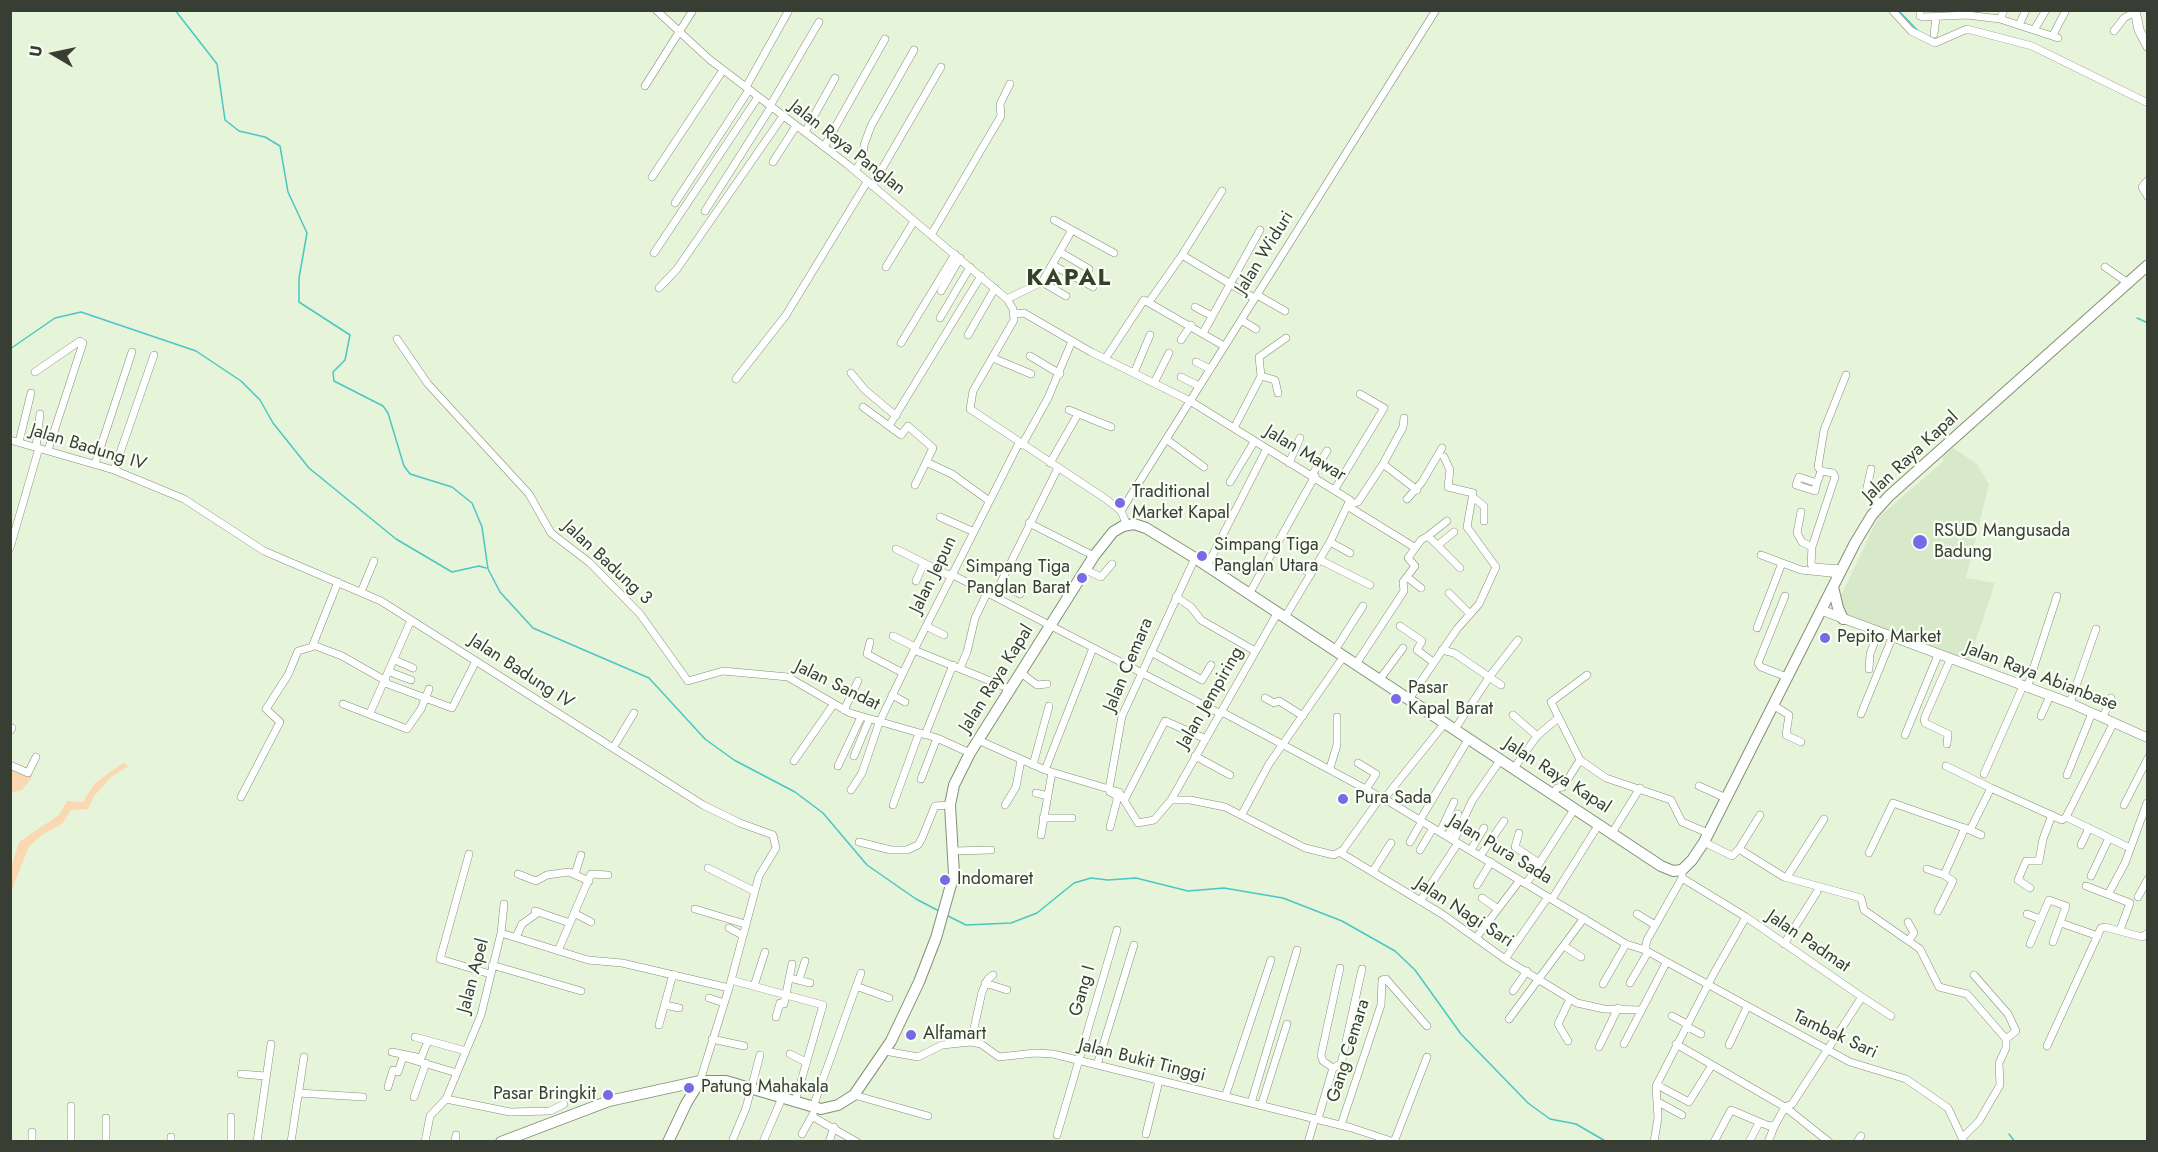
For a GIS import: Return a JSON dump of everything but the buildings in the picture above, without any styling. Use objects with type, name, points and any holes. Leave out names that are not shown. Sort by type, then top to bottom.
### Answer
[{"type":"highway","name":"Jalan Raya Kapal","points":[[854,1095],[885,1051],[919,982],[936,938],[954,874],[950,805],[954,785],[970,753],[1010,689],[1094,556],[1113,532],[1127,525],[1146,528],[1662,866],[1682,874],[1706,837],[1860,535],[1881,504],[2148,265]]},
{"type":"highway","points":[[1833,587],[1843,619]]},
{"type":"highway","points":[[501,1142],[609,1101],[700,1081],[724,1081],[795,1102],[814,1111],[838,1106],[854,1095]]},
{"type":"highway","points":[[669,1142],[686,1104],[700,1081]]},
{"type":"highway","points":[[679,1085],[686,1093],[686,1104]]},
{"type":"main road","points":[[2135,11],[2139,30],[2148,47]]},
{"type":"main road","name":"Jalan Raya Abianbase","points":[[1821,610],[2070,703],[2148,738]]},
{"type":"street","name":"Jalan Raya Panglan","points":[[656,10],[723,70],[855,171],[958,256],[1009,302],[1014,314]]},
{"type":"street","points":[[645,86],[693,10]]},
{"type":"street","points":[[675,203],[748,88],[789,10]]},
{"type":"street","name":"Jalan Widuri","points":[[1121,511],[1436,10]]},
{"type":"street","points":[[1892,10],[1911,31],[1935,43],[1968,29],[2032,46],[2148,103]]},
{"type":"street","points":[[1920,10],[1921,17],[1967,15],[2000,19],[2055,37],[2066,10]]},
{"type":"street","points":[[2000,19],[2004,10]]},
{"type":"street","points":[[2019,25],[2026,10]]},
{"type":"street","points":[[2034,30],[2046,10]]},
{"type":"street","points":[[2114,31],[2124,18],[2135,11]]},
{"type":"street","points":[[1934,34],[1936,18]]},
{"type":"street","points":[[705,211],[819,21]]},
{"type":"street","points":[[824,147],[885,39]]},
{"type":"street","points":[[855,171],[863,159],[864,145],[871,126],[914,50]]},
{"type":"street","points":[[736,379],[748,367],[786,315],[870,184],[940,67]]},
{"type":"street","points":[[652,177],[723,70]]},
{"type":"street","points":[[805,132],[835,78]]},
{"type":"street","points":[[931,235],[1000,116],[1000,104],[1010,84]]},
{"type":"street","points":[[654,253],[758,97]]},
{"type":"street","points":[[659,288],[690,251],[783,116]]},
{"type":"street","points":[[773,162],[796,126]]},
{"type":"street","points":[[2148,180],[2142,187],[2148,197]]},
{"type":"street","points":[[1149,303],[1222,191]]},
{"type":"street","points":[[1054,220],[1114,253]]},
{"type":"street","points":[[886,267],[914,221]]},
{"type":"street","points":[[1009,302],[1042,282],[1072,230]]},
{"type":"street","points":[[1203,333],[1260,230]]},
{"type":"street","points":[[1060,252],[1089,270]]},
{"type":"street","points":[[1182,255],[1230,284],[1285,311]]},
{"type":"street","points":[[940,291],[958,256]]},
{"type":"street","points":[[901,343],[958,256]]},
{"type":"street","points":[[1053,266],[1093,287]]},
{"type":"street","points":[[940,318],[970,267]]},
{"type":"street","points":[[2104,267],[2128,283]]},
{"type":"street","points":[[889,426],[981,276]]},
{"type":"street","points":[[1042,282],[1066,296]]},
{"type":"street","points":[[968,335],[995,288]]},
{"type":"street","points":[[1105,359],[1142,301],[1191,325],[1224,346]]},
{"type":"street","name":"Jalan Mawar","points":[[1009,302],[1072,341],[1190,401],[1350,500],[1350,505],[1320,560],[1281,615]]},
{"type":"street","points":[[1195,307],[1212,316]]},
{"type":"street","points":[[1024,313],[1014,314],[1012,325],[970,397],[970,409],[1121,511],[1127,525]]},
{"type":"street","points":[[1241,320],[1256,329]]},
{"type":"street","points":[[1181,340],[1191,325]]},
{"type":"street","points":[[1134,373],[1150,335]]},
{"type":"street","points":[[1234,428],[1261,376],[1259,357],[1286,338]]},
{"type":"street","name":"Jalan Badung 3","points":[[397,339],[428,384],[529,494],[551,533],[590,563],[640,614],[688,681],[711,672],[747,672]]},
{"type":"street","points":[[35,372],[80,341],[82,342],[48,450]]},
{"type":"street","name":"Jalan Jepun","points":[[851,790],[862,773],[879,723],[914,648],[988,500],[1060,374],[1072,341]]},
{"type":"street","points":[[95,464],[132,352]]},
{"type":"street","points":[[1154,383],[1169,353]]},
{"type":"street","points":[[114,470],[154,355]]},
{"type":"street","points":[[1030,356],[1060,374]]},
{"type":"street","points":[[993,358],[1031,374]]},
{"type":"street","points":[[1196,362],[1210,369]]},
{"type":"street","points":[[851,373],[865,390],[896,416]]},
{"type":"street","points":[[1817,483],[1821,471],[1818,467],[1823,434],[1846,375]]},
{"type":"street","points":[[1261,376],[1276,381],[1278,393]]},
{"type":"street","points":[[1180,377],[1199,386]]},
{"type":"street","points":[[14,441],[31,393]]},
{"type":"street","points":[[1335,489],[1384,408],[1360,394]]},
{"type":"street","points":[[863,407],[901,435],[908,426],[933,448],[915,485]]},
{"type":"street","points":[[1069,410],[1111,428]]},
{"type":"street","points":[[10,549],[38,448],[40,414]]},
{"type":"street","points":[[1050,463],[1078,414]]},
{"type":"street","points":[[1350,505],[1358,502],[1383,464],[1403,427],[1404,418]]},
{"type":"street","points":[[1289,463],[1300,438]]},
{"type":"street","points":[[1166,439],[1204,466]]},
{"type":"street","name":"Jalan Badung IV","points":[[14,441],[114,470],[184,499],[264,551],[361,592],[411,620],[704,805],[740,823],[770,832],[776,842],[774,852],[763,866],[754,891],[730,984],[700,1081]]},
{"type":"street","points":[[1230,482],[1254,442]]},
{"type":"street","points":[[1407,499],[1417,490],[1442,448]]},
{"type":"street","points":[[1207,566],[1266,450]]},
{"type":"street","points":[[1249,594],[1327,451]]},
{"type":"street","points":[[1409,699],[1433,662],[1472,611],[1496,567],[1467,527],[1474,498],[1472,492],[1448,487],[1450,470],[1444,457]]},
{"type":"street","points":[[926,462],[952,474],[988,500]]},
{"type":"street","points":[[1383,464],[1417,490]]},
{"type":"street","points":[[994,597],[1058,468]]},
{"type":"street","points":[[1871,469],[1866,492],[1881,504]]},
{"type":"street","points":[[1821,471],[1833,473],[1835,477],[1812,547],[1812,566],[1841,571]]},
{"type":"street","points":[[1474,498],[1484,506],[1484,521]]},
{"type":"street","points":[[1350,505],[1414,547]]},
{"type":"street","points":[[1801,512],[1797,533],[1802,542],[1812,547]]},
{"type":"street","points":[[940,517],[972,531]]},
{"type":"street","points":[[1356,664],[1404,591],[1403,582],[1415,566],[1407,559],[1414,547],[1447,521]]},
{"type":"street","points":[[1029,523],[1094,556]]},
{"type":"street","points":[[1438,545],[1454,532]]},
{"type":"street","points":[[1425,538],[1438,545],[1460,568]]},
{"type":"street","points":[[1330,542],[1350,553]]},
{"type":"street","name":"Jalan Pura Sada","points":[[896,549],[1330,768],[1523,882],[1551,896],[1583,920],[1666,963]]},
{"type":"street","points":[[1761,555],[1801,570],[1841,571]]},
{"type":"street","name":"Jalan Cemara","points":[[1106,788],[1120,722],[1195,558]]},
{"type":"street","points":[[1320,560],[1370,585]]},
{"type":"street","points":[[361,592],[374,561]]},
{"type":"street","points":[[916,581],[924,563]]},
{"type":"street","points":[[1757,628],[1782,563]]},
{"type":"street","points":[[1086,570],[1101,577],[1112,564]]},
{"type":"street","points":[[1296,564],[1311,574]]},
{"type":"street","points":[[1407,577],[1420,588]]},
{"type":"street","points":[[241,797],[280,722],[266,712],[266,709],[288,675],[298,651],[308,649],[313,645],[338,582]]},
{"type":"street","points":[[1001,583],[1020,594]]},
{"type":"street","points":[[893,805],[922,734],[956,667],[967,652],[971,628],[987,593]]},
{"type":"street","points":[[1449,593],[1472,611]]},
{"type":"street","points":[[1785,596],[1758,664],[1787,677]]},
{"type":"street","points":[[1984,774],[2025,687],[2057,596]]},
{"type":"street","points":[[1176,597],[1193,608],[1201,620],[1255,651]]},
{"type":"street","points":[[1242,814],[1269,764],[1303,716],[1340,653],[1363,606]]},
{"type":"street","name":"Jalan Jempiring","points":[[1171,800],[1255,651],[1281,615]]},
{"type":"street","points":[[370,713],[411,620]]},
{"type":"street","points":[[926,626],[944,635]]},
{"type":"street","points":[[1400,626],[1422,641],[1417,650],[1433,662]]},
{"type":"street","points":[[2070,703],[2096,629]]},
{"type":"street","points":[[1869,669],[1870,654],[1878,633]]},
{"type":"street","points":[[893,636],[914,648],[1010,689]]},
{"type":"street","points":[[1861,714],[1892,638]]},
{"type":"street","points":[[1455,729],[1490,676],[1518,640]]},
{"type":"street","points":[[870,642],[867,654],[903,673]]},
{"type":"street","points":[[313,645],[342,656],[385,682],[425,700],[452,708],[476,661]]},
{"type":"street","points":[[1041,835],[1048,796],[1049,771],[1075,690],[1093,648]]},
{"type":"street","points":[[1380,680],[1403,648]]},
{"type":"street","points":[[1442,650],[1454,653],[1501,685]]},
{"type":"street","points":[[1151,652],[1202,680],[1211,664]]},
{"type":"street","points":[[1905,735],[1938,655]]},
{"type":"street","points":[[395,660],[413,668]]},
{"type":"street","points":[[1947,744],[1948,734],[1925,723],[1924,719],[1950,660]]},
{"type":"street","points":[[390,672],[411,680]]},
{"type":"street","name":"Jalan Sandat","points":[[747,672],[796,679],[844,710],[879,723],[937,738],[970,753]]},
{"type":"street","points":[[1021,673],[1037,685],[1047,684]]},
{"type":"street","points":[[1587,675],[1551,702],[1556,720],[1579,763],[1606,778],[1671,800],[1682,822],[1706,837],[1787,877],[1863,899],[1863,909],[1912,937]]},
{"type":"street","points":[[844,710],[858,681]]},
{"type":"street","points":[[343,704],[407,729],[429,689]]},
{"type":"street","points":[[892,695],[905,702]]},
{"type":"street","points":[[2042,716],[2050,696]]},
{"type":"street","points":[[1265,698],[1274,703],[1279,700],[1303,716]]},
{"type":"street","points":[[2103,717],[2111,698]]},
{"type":"street","points":[[794,761],[833,705]]},
{"type":"street","points":[[1773,705],[1789,715],[1786,735],[1801,742]]},
{"type":"street","points":[[1033,765],[1049,706]]},
{"type":"street","points":[[2067,776],[2092,712]]},
{"type":"street","points":[[612,748],[634,713]]},
{"type":"street","points":[[1513,715],[1536,736]]},
{"type":"street","points":[[1330,768],[1337,745],[1337,717]]},
{"type":"street","points":[[854,756],[865,718]]},
{"type":"street","points":[[838,766],[865,718]]},
{"type":"street","points":[[1514,768],[1536,736],[1556,720]]},
{"type":"street","points":[[1125,799],[1165,721],[1206,739]]},
{"type":"street","points":[[1946,766],[2064,820],[2114,722]]},
{"type":"street","points":[[978,740],[1049,771],[1119,792],[1125,799],[1134,819],[1142,823],[1154,820],[1171,800],[1201,801],[1242,814],[1305,848],[1330,855],[1341,853],[1378,801],[1384,799],[1445,723]]},
{"type":"street","points":[[921,778],[937,738]]},
{"type":"street","points":[[1410,842],[1468,738]]},
{"type":"street","points":[[1196,756],[1230,775]]},
{"type":"street","points":[[10,765],[28,773],[36,757]]},
{"type":"street","points":[[2124,805],[2148,758]]},
{"type":"street","points":[[1420,901],[1472,801],[1501,759]]},
{"type":"street","points":[[1005,805],[1016,787],[1021,760]]},
{"type":"street","points":[[1358,763],[1376,774],[1366,789]]},
{"type":"street","points":[[1553,794],[1557,788],[1563,787],[1579,763]]},
{"type":"street","points":[[1699,786],[1726,798]]},
{"type":"street","points":[[1106,788],[1103,790],[1117,796],[1110,827]]},
{"type":"street","points":[[1944,875],[1991,788]]},
{"type":"street","points":[[1612,833],[1639,790]]},
{"type":"street","points":[[1036,793],[1048,796]]},
{"type":"street","points":[[1420,850],[1437,830],[1454,802]]},
{"type":"street","points":[[1869,853],[1893,803],[1926,817],[1981,835]]},
{"type":"street","points":[[2110,891],[2147,803]]},
{"type":"street","points":[[858,842],[891,850],[907,850],[918,845],[935,806],[950,805]]},
{"type":"street","points":[[1476,938],[1498,909],[1539,863],[1575,808]]},
{"type":"street","points":[[1453,840],[1458,814]]},
{"type":"street","points":[[1737,852],[1760,815]]},
{"type":"street","points":[[2030,888],[2018,880],[2026,861],[2039,861],[2043,839],[2052,815]]},
{"type":"street","points":[[2066,817],[2130,848]]},
{"type":"street","points":[[1043,818],[1072,818]]},
{"type":"street","points":[[1787,877],[1824,819]]},
{"type":"street","points":[[1480,856],[1504,821]]},
{"type":"street","points":[[1505,959],[1599,824]]},
{"type":"street","points":[[1471,850],[1484,828]]},
{"type":"street","points":[[2081,845],[2089,828]]},
{"type":"street","points":[[1519,833],[1515,847],[1539,863]]},
{"type":"street","points":[[2091,876],[2109,838]]},
{"type":"street","points":[[1373,871],[1391,843]]},
{"type":"street","points":[[954,851],[991,850]]},
{"type":"street","name":"Jalan Nagi Sari","points":[[1341,853],[1373,871],[1505,959],[1570,999],[1595,1008],[1641,1010]]},
{"type":"street","points":[[469,854],[440,959],[490,974]]},
{"type":"street","points":[[575,874],[581,855]]},
{"type":"street","points":[[1477,885],[1491,862]]},
{"type":"street","points":[[708,868],[754,891]]},
{"type":"street","points":[[1927,869],[1953,881],[1938,910]]},
{"type":"street","points":[[518,874],[536,881],[556,873],[575,874],[588,883]]},
{"type":"street","points":[[558,951],[592,874],[608,875]]},
{"type":"street","points":[[1630,983],[1646,951],[1655,925],[1682,874]]},
{"type":"street","name":"Jalan Padmat","points":[[1682,874],[1892,1016]]},
{"type":"street","points":[[2138,897],[2148,879]]},
{"type":"street","points":[[1551,896],[1561,880]]},
{"type":"street","points":[[2086,886],[2130,903],[2120,930]]},
{"type":"street","points":[[1784,944],[1817,892]]},
{"type":"street","points":[[1482,898],[1498,909]]},
{"type":"street","points":[[2030,944],[2049,900],[2066,905],[2053,942]]},
{"type":"street","points":[[501,933],[504,904]]},
{"type":"street","points":[[695,909],[745,924]]},
{"type":"street","points":[[516,937],[522,924],[537,911],[570,923]]},
{"type":"street","points":[[574,913],[591,922]]},
{"type":"street","points":[[1637,914],[1655,925]]},
{"type":"street","points":[[2026,914],[2040,919]]},
{"type":"street","points":[[1654,1142],[1658,1102],[1657,1085],[1676,1044],[1746,917]]},
{"type":"street","points":[[1568,938],[1583,920]]},
{"type":"street","points":[[1509,1019],[1583,920]]},
{"type":"street","points":[[1908,922],[1912,937],[1939,987],[1967,994],[2008,1037]]},
{"type":"street","points":[[2061,923],[2097,936]]},
{"type":"street","points":[[2047,1046],[2102,927],[2142,937],[2148,933]]},
{"type":"street","points":[[729,928],[742,935]]},
{"type":"street","name":"Gang I","points":[[1057,1135],[1117,930]]},
{"type":"street","name":"Jalan Apel","points":[[425,1142],[430,1116],[446,1100],[481,1015],[501,933],[588,960],[622,963],[730,984],[754,986],[823,1005],[806,1062]]},
{"type":"street","points":[[1603,984],[1626,944]]},
{"type":"street","points":[[1097,1065],[1134,945]]},
{"type":"street","points":[[1564,946],[1581,957]]},
{"type":"street","points":[[1251,1103],[1297,950]]},
{"type":"street","points":[[754,986],[765,952]]},
{"type":"street","points":[[1225,1097],[1271,960]]},
{"type":"street","points":[[799,980],[805,961]]},
{"type":"street","points":[[1624,1044],[1666,963]]},
{"type":"street","name":"Tambak Sari","points":[[1666,963],[1827,1051],[1850,1062],[1900,1077],[1948,1108],[1963,1140]]},
{"type":"street","points":[[776,1017],[780,1003],[784,1004],[792,964]]},
{"type":"street","points":[[492,965],[581,991]]},
{"type":"street","points":[[1333,1068],[1323,1061],[1321,1055],[1340,968]]},
{"type":"street","points":[[1308,1142],[1333,1068],[1341,1064],[1362,969]]},
{"type":"street","points":[[1513,991],[1527,971]]},
{"type":"street","points":[[659,1025],[673,974]]},
{"type":"street","points":[[802,1134],[814,1111],[861,974]]},
{"type":"street","points":[[885,1051],[921,1057],[942,1045],[970,1042],[986,983],[993,975]]},
{"type":"street","points":[[1963,1140],[1979,1121],[2000,1085],[1999,1064],[2006,1050],[2008,1037],[2016,1029],[2008,1014],[1974,975]]},
{"type":"street","points":[[790,978],[810,983]]},
{"type":"street","name":"Gang Cemara","points":[[1341,1125],[1381,1005],[1382,980],[1386,979],[1427,1026]]},
{"type":"street","points":[[986,983],[1007,990]]},
{"type":"street","points":[[856,986],[889,999]]},
{"type":"street","points":[[1768,1142],[1785,1107],[1792,1104],[1862,997]]},
{"type":"street","points":[[709,998],[724,1003]]},
{"type":"street","points":[[1568,1041],[1558,1024],[1570,999]]},
{"type":"street","points":[[666,1005],[679,1008]]},
{"type":"street","points":[[1729,1045],[1747,1007]]},
{"type":"street","points":[[1599,1047],[1618,1008]]},
{"type":"street","points":[[1672,1016],[1701,1034]]},
{"type":"street","points":[[1261,1106],[1287,1024]]},
{"type":"street","points":[[415,1037],[466,1051]]},
{"type":"street","points":[[712,1039],[744,1046]]},
{"type":"street","points":[[392,1052],[421,1058],[428,1041]]},
{"type":"street","name":"Jalan Bukit Tinggi","points":[[970,1042],[981,1044],[996,1056],[1044,1053],[1078,1060],[1341,1125],[1394,1142]]},
{"type":"street","points":[[257,1142],[271,1044]]},
{"type":"street","points":[[1676,1044],[1785,1107],[1828,1141]]},
{"type":"street","points":[[790,1054],[806,1062],[795,1102]]},
{"type":"street","points":[[733,1139],[752,1089],[760,1056]]},
{"type":"street","points":[[291,1142],[304,1057]]},
{"type":"street","points":[[388,1087],[393,1070],[398,1072],[403,1057],[457,1073]]},
{"type":"street","points":[[1394,1142],[1427,1057]]},
{"type":"street","points":[[414,1097],[426,1063]]},
{"type":"street","points":[[1657,1085],[1688,1102],[1712,1065]]},
{"type":"street","points":[[241,1074],[265,1076]]},
{"type":"street","points":[[1146,1134],[1159,1081]]},
{"type":"street","points":[[299,1093],[363,1097]]},
{"type":"street","points":[[854,1095],[928,1116]]},
{"type":"street","points":[[763,1142],[782,1098]]},
{"type":"street","points":[[446,1100],[510,1112],[550,1110],[564,1104]]},
{"type":"street","points":[[1658,1102],[1682,1115]]},
{"type":"street","points":[[70,1106],[71,1142]]},
{"type":"street","points":[[1714,1142],[1731,1110],[1759,1123],[1775,1125]]},
{"type":"street","points":[[814,1111],[857,1142]]},
{"type":"street","points":[[106,1118],[106,1142]]},
{"type":"street","points":[[231,1118],[231,1142]]},
{"type":"street","points":[[1749,1142],[1759,1123]]},
{"type":"street","points":[[829,1142],[834,1127]]},
{"type":"street","points":[[32,1131],[32,1142]]},
{"type":"shaded area","name":"RSUD Mangusada Badung","points":[[1953,448],[1977,464],[1989,484],[1966,578],[1995,583],[1969,661],[1846,618],[1840,598],[1878,518],[1944,461],[1942,458]]},
{"type":"shaded area","points":[[11,763],[33,776],[22,790],[11,793]]},
{"type":"shaded area","points":[[123,763],[129,766],[112,776],[94,796],[88,809],[71,810],[62,824],[42,835],[29,846],[11,892],[11,868],[19,842],[59,815],[67,801],[83,802],[95,783]]},
{"type":"waterway","points":[[175,10],[217,64],[225,120],[239,131],[265,137],[280,146],[288,192],[307,233],[299,278],[299,302],[350,335],[345,360],[333,372],[334,381],[383,406],[388,413],[404,466],[410,474],[452,487],[472,503],[482,527],[488,569],[500,592],[533,628],[649,678],[705,739],[734,760],[795,792],[823,813],[867,865],[916,899],[939,911]]},
{"type":"waterway","points":[[1898,10],[1918,31]]},
{"type":"waterway","points":[[10,349],[55,318],[81,312],[196,351],[241,381],[260,400],[273,423],[309,468],[396,539],[452,572],[479,566],[486,568]]},
{"type":"waterway","points":[[2137,318],[2148,323]]},
{"type":"waterway","points":[[948,916],[966,925],[1011,923],[1037,913],[1074,883],[1091,878],[1108,880],[1136,878],[1188,891],[1224,888],[1283,898],[1342,921],[1395,951],[1415,970],[1461,1034],[1528,1103],[1550,1119],[1576,1124],[1607,1142]]},
{"type":"waterway","points":[[2009,1134],[2015,1142]]},
{"type":"place","name":"Traditional Market Kapal","points":[[1120,503]]},
{"type":"place","name":"RSUD Mangusada Badung","points":[[1920,542]]},
{"type":"place","name":"Simpang Tiga Panglan Utara","points":[[1202,556]]},
{"type":"place","name":"Simpang Tiga Panglan Barat","points":[[1082,578]]},
{"type":"place","name":"Pepito Market","points":[[1825,638]]},
{"type":"place","name":"Pasar Kapal Barat","points":[[1396,699]]},
{"type":"place","name":"Pura Sada","points":[[1343,799]]},
{"type":"place","name":"Indomaret","points":[[945,880]]},
{"type":"place","name":"Alfamart","points":[[911,1035]]},
{"type":"place","name":"Patung Mahakala","points":[[689,1088]]},
{"type":"place","name":"Pasar Bringkit","points":[[608,1095]]},
{"type":"district","name":"KAPAL","points":[[1069,279]]}]
